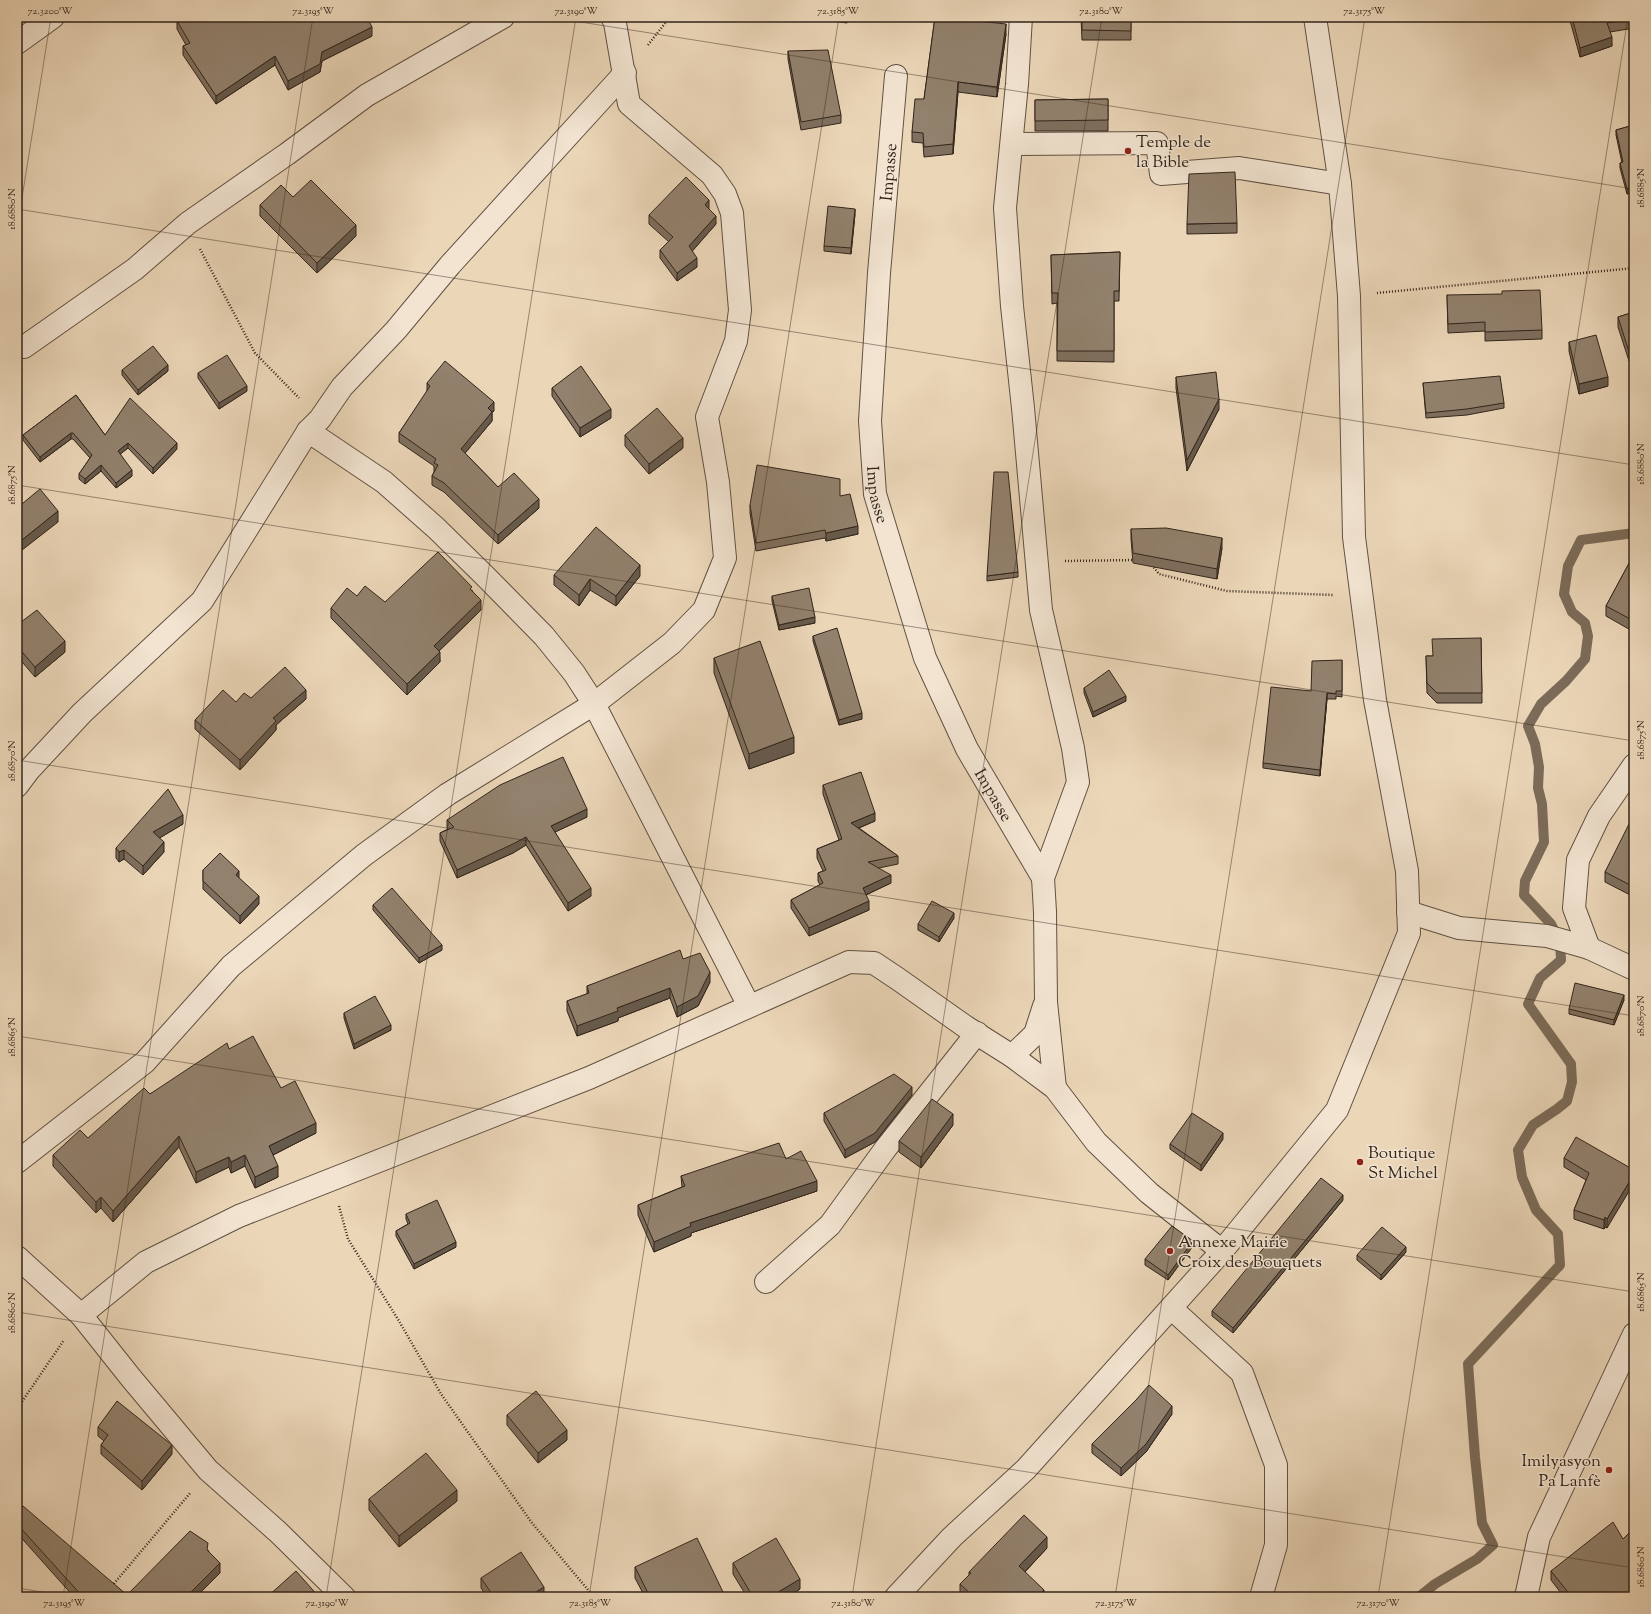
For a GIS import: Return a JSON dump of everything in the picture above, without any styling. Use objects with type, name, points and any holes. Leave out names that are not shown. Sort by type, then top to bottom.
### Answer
[{"type":"street","points":[[17,44],[53,17]]},
{"type":"street","points":[[24,346],[135,269],[188,223],[367,95],[503,17]]},
{"type":"street","points":[[17,1162],[145,1062],[231,966],[364,855],[448,794],[594,704],[672,643],[704,610],[725,558],[718,482],[707,417],[736,341],[740,310],[732,213],[725,194],[712,175],[629,104],[616,23],[612,17]]},
{"type":"street","points":[[1021,17],[1012,144],[1005,208],[1012,306],[1023,408],[1041,610],[1073,748],[1078,782],[1043,878],[1046,1002],[1055,1088]]},
{"type":"street","points":[[906,1593],[952,1537],[1026,1469],[1222,1251],[1337,1110],[1409,933],[1408,871],[1375,700],[1354,537],[1349,296],[1340,184],[1315,17]]},
{"type":"street","points":[[17,786],[29,770],[82,713],[202,601],[314,425],[342,387],[396,330],[450,265],[625,73]]},
{"type":"street","name":"Impasse","points":[[896,76],[879,273],[870,421],[875,494],[925,658],[967,749],[1043,878]]},
{"type":"street","points":[[1012,144],[1157,143],[1161,174],[1239,168],[1340,184]]},
{"type":"street","points":[[314,425],[384,482],[447,538],[544,636],[574,673],[594,704],[749,1006]]},
{"type":"street","points":[[1589,948],[1574,908],[1578,860],[1599,816],[1634,765]]},
{"type":"street","points":[[1408,912],[1459,928],[1547,936],[1589,948],[1634,969]]},
{"type":"street","points":[[81,1315],[146,1262],[239,1216],[589,1078],[849,962],[874,963],[966,1027],[1012,1056],[1055,1088],[1096,1142],[1149,1193],[1222,1251]]},
{"type":"street","points":[[1012,1056],[1035,1034],[1046,1002]]},
{"type":"street","points":[[766,1282],[830,1225],[886,1148],[976,1033]]},
{"type":"street","points":[[17,1257],[81,1315],[208,1470],[278,1532],[344,1597]]},
{"type":"street","points":[[1171,1308],[1242,1373],[1276,1465],[1276,1544],[1261,1597]]},
{"type":"street","points":[[1526,1597],[1539,1537],[1634,1334]]},
{"type":"path","points":[[188,223],[208,266],[255,353],[314,425]]},
{"type":"path","points":[[1349,296],[1634,268]]},
{"type":"path","points":[[1036,561],[1134,559],[1140,561]]},
{"type":"path","points":[[1146,563],[1152,564],[1159,574],[1227,591],[1362,597]]},
{"type":"path","points":[[331,1180],[348,1239],[399,1321],[441,1394],[532,1523],[594,1597]]},
{"type":"path","points":[[17,1409],[81,1315]]},
{"type":"path","points":[[108,1591],[144,1550],[208,1470]]},
{"type":"building","points":[[184,17],[367,17],[372,27],[322,52],[320,64],[288,81],[275,56],[216,96],[183,46],[190,43],[177,21]]},
{"type":"building","points":[[935,17],[978,17],[978,21],[1006,24],[997,87],[958,82],[953,144],[924,147],[923,133],[912,132],[915,99],[924,99]]},
{"type":"building","points":[[1082,17],[1131,17],[1131,31],[1082,30]]},
{"type":"building","points":[[1572,17],[1634,17],[1634,19],[1607,23],[1612,37],[1580,48]]},
{"type":"building","points":[[828,50],[841,115],[801,122],[788,51]]},
{"type":"building","points":[[1108,99],[1108,120],[1035,121],[1035,100]]},
{"type":"building","points":[[1634,125],[1634,187],[1627,189],[1620,163],[1623,162],[1616,130]]},
{"type":"building","points":[[1235,172],[1237,223],[1187,224],[1189,174]]},
{"type":"building","points":[[686,177],[709,200],[705,205],[716,216],[689,246],[697,258],[677,273],[660,250],[673,237],[649,215]]},
{"type":"building","points":[[311,180],[356,225],[317,263],[260,205],[281,185],[293,197]]},
{"type":"building","points":[[828,206],[855,209],[851,248],[824,246]]},
{"type":"building","points":[[1120,252],[1119,291],[1114,291],[1114,351],[1057,351],[1058,293],[1052,293],[1051,255]]},
{"type":"building","points":[[1540,290],[1542,330],[1485,332],[1485,322],[1448,324],[1447,295],[1502,294],[1502,291]]},
{"type":"building","points":[[1634,312],[1634,350],[1629,352],[1618,317]]},
{"type":"building","points":[[1596,335],[1608,377],[1579,384],[1569,342]]},
{"type":"building","points":[[153,346],[168,365],[138,390],[122,370]]},
{"type":"building","points":[[227,355],[247,386],[219,403],[198,373]]},
{"type":"building","points":[[445,361],[494,402],[488,408],[492,412],[461,449],[498,487],[514,473],[539,499],[498,535],[444,483],[432,476],[438,465],[434,463],[436,459],[399,433],[430,386],[427,383]]},
{"type":"building","points":[[581,366],[611,409],[580,428],[552,388]]},
{"type":"building","points":[[1216,372],[1219,399],[1187,460],[1176,377]]},
{"type":"building","points":[[1500,376],[1504,403],[1467,409],[1426,413],[1423,383]]},
{"type":"building","points":[[76,395],[105,435],[130,398],[177,443],[153,468],[128,443],[118,451],[132,470],[116,483],[101,465],[85,479],[79,474],[92,455],[73,433],[40,457],[23,435]]},
{"type":"building","points":[[657,408],[683,438],[649,464],[625,435]]},
{"type":"building","points":[[757,465],[840,479],[840,496],[850,494],[858,526],[826,533],[825,530],[756,543],[750,505]]},
{"type":"building","points":[[994,472],[1008,472],[1018,572],[987,576]]},
{"type":"building","points":[[40,489],[58,511],[17,544],[17,508]]},
{"type":"building","points":[[596,527],[640,565],[616,596],[590,579],[579,595],[554,575]]},
{"type":"building","points":[[1166,528],[1222,538],[1217,569],[1133,553],[1131,529]]},
{"type":"building","points":[[438,552],[472,587],[470,589],[481,600],[434,646],[440,652],[407,684],[331,608],[347,588],[357,596],[365,586],[385,602]]},
{"type":"building","points":[[1634,554],[1634,621],[1606,606]]},
{"type":"building","points":[[809,588],[815,617],[779,625],[772,596]]},
{"type":"building","points":[[37,610],[65,641],[35,667],[17,646],[17,625]]},
{"type":"building","points":[[837,628],[862,713],[839,720],[813,636]]},
{"type":"building","points":[[1481,638],[1482,693],[1437,693],[1427,683],[1426,656],[1433,656],[1432,639]]},
{"type":"building","points":[[760,641],[794,737],[749,754],[714,658]]},
{"type":"building","points":[[1342,660],[1342,691],[1336,691],[1336,694],[1327,693],[1320,770],[1263,763],[1271,687],[1311,691],[1312,661]]},
{"type":"building","points":[[285,667],[306,690],[273,718],[276,721],[240,760],[195,720],[223,690],[236,702],[244,693],[251,698]]},
{"type":"building","points":[[1109,670],[1126,696],[1093,712],[1084,688]]},
{"type":"building","points":[[563,757],[587,809],[551,826],[591,888],[568,903],[526,837],[457,870],[440,833],[454,827],[447,820],[500,785]]},
{"type":"building","points":[[861,772],[875,813],[851,823],[898,856],[868,862],[891,875],[863,888],[869,901],[809,928],[791,900],[823,883],[818,873],[826,870],[817,849],[842,839],[823,785]]},
{"type":"building","points":[[168,789],[183,815],[153,832],[164,842],[143,866],[124,850],[119,852],[116,848]]},
{"type":"building","points":[[1629,824],[1634,827],[1634,887],[1605,872]]},
{"type":"building","points":[[220,853],[239,871],[236,875],[259,896],[240,916],[203,881],[203,870]]},
{"type":"building","points":[[392,888],[442,945],[419,958],[373,905]]},
{"type":"building","points":[[932,901],[954,913],[939,937],[918,924]]},
{"type":"building","points":[[680,950],[683,959],[700,953],[710,972],[698,996],[677,1007],[670,988],[617,1008],[618,1011],[577,1026],[567,1001],[589,993],[587,986]]},
{"type":"building","points":[[1575,983],[1624,995],[1614,1020],[1569,1009]]},
{"type":"building","points":[[375,996],[391,1025],[354,1044],[344,1013]]},
{"type":"building","points":[[253,1036],[281,1088],[295,1081],[316,1123],[269,1146],[278,1166],[255,1177],[245,1155],[231,1162],[229,1157],[196,1172],[179,1136],[113,1211],[101,1197],[96,1202],[53,1155],[80,1130],[88,1138],[144,1088],[150,1094],[227,1043],[229,1049]]},
{"type":"building","points":[[894,1074],[912,1087],[875,1133],[845,1150],[824,1113]]},
{"type":"building","points":[[932,1099],[953,1114],[921,1157],[899,1141]]},
{"type":"building","points":[[1192,1113],[1223,1133],[1201,1165],[1170,1144]]},
{"type":"building","points":[[1576,1137],[1634,1170],[1634,1174],[1607,1219],[1605,1217],[1604,1220],[1574,1210],[1589,1173],[1564,1158]]},
{"type":"building","points":[[779,1143],[786,1159],[801,1151],[817,1181],[690,1223],[691,1226],[654,1242],[638,1205],[685,1186],[681,1176]]},
{"type":"building","points":[[1321,1178],[1343,1195],[1233,1328],[1212,1311]]},
{"type":"building","points":[[437,1200],[456,1242],[414,1264],[396,1231],[410,1223],[406,1214]]},
{"type":"building","points":[[1172,1226],[1193,1241],[1168,1275],[1145,1259]]},
{"type":"building","points":[[1382,1227],[1406,1247],[1381,1275],[1357,1255]]},
{"type":"building","points":[[1149,1385],[1172,1406],[1146,1444],[1121,1468],[1092,1444]]},
{"type":"building","points":[[536,1391],[567,1430],[538,1453],[507,1415]]},
{"type":"building","points":[[117,1401],[172,1445],[142,1481],[101,1445],[108,1435],[98,1427]]},
{"type":"building","points":[[426,1453],[457,1490],[399,1536],[369,1499]]},
{"type":"building","points":[[23,1506],[127,1595],[190,1531],[208,1543],[207,1550],[220,1563],[186,1597],[83,1597],[17,1524],[17,1512]]},
{"type":"building","points":[[1024,1515],[1047,1537],[1019,1566],[1044,1590],[1036,1597],[974,1597],[960,1584],[971,1573],[969,1572]]},
{"type":"building","points":[[1613,1522],[1623,1539],[1634,1528],[1634,1597],[1572,1597],[1551,1571]]},
{"type":"building","points":[[697,1538],[723,1592],[714,1597],[650,1597],[635,1567]]},
{"type":"building","points":[[776,1538],[800,1579],[770,1597],[753,1597],[733,1563]]},
{"type":"building","points":[[521,1552],[544,1587],[528,1597],[494,1597],[481,1578]]},
{"type":"building","points":[[296,1571],[319,1597],[267,1597]]},
{"type":"waterway","points":[[1419,1597],[1435,1584],[1477,1559],[1493,1545],[1482,1523],[1468,1364],[1560,1265],[1558,1234],[1536,1210],[1522,1177],[1518,1150],[1533,1125],[1567,1101],[1572,1082],[1571,1064],[1528,1004],[1540,978],[1561,960],[1560,941],[1551,924],[1524,895],[1525,881],[1544,842],[1542,804],[1538,788],[1539,767],[1535,744],[1528,726],[1541,704],[1566,681],[1585,659],[1588,636],[1585,623],[1572,612],[1564,594],[1568,566],[1581,540],[1634,533]]},
{"type":"place","name":"Temple de la Bible","points":[[1128,151]]},
{"type":"place","name":"Boutique St Michel","points":[[1360,1162]]},
{"type":"place","name":"Annexe Mairie Croix des Bouquets","points":[[1170,1251]]},
{"type":"place","name":"Imilyasyon Pa Lanfè","points":[[1609,1470]]}]
